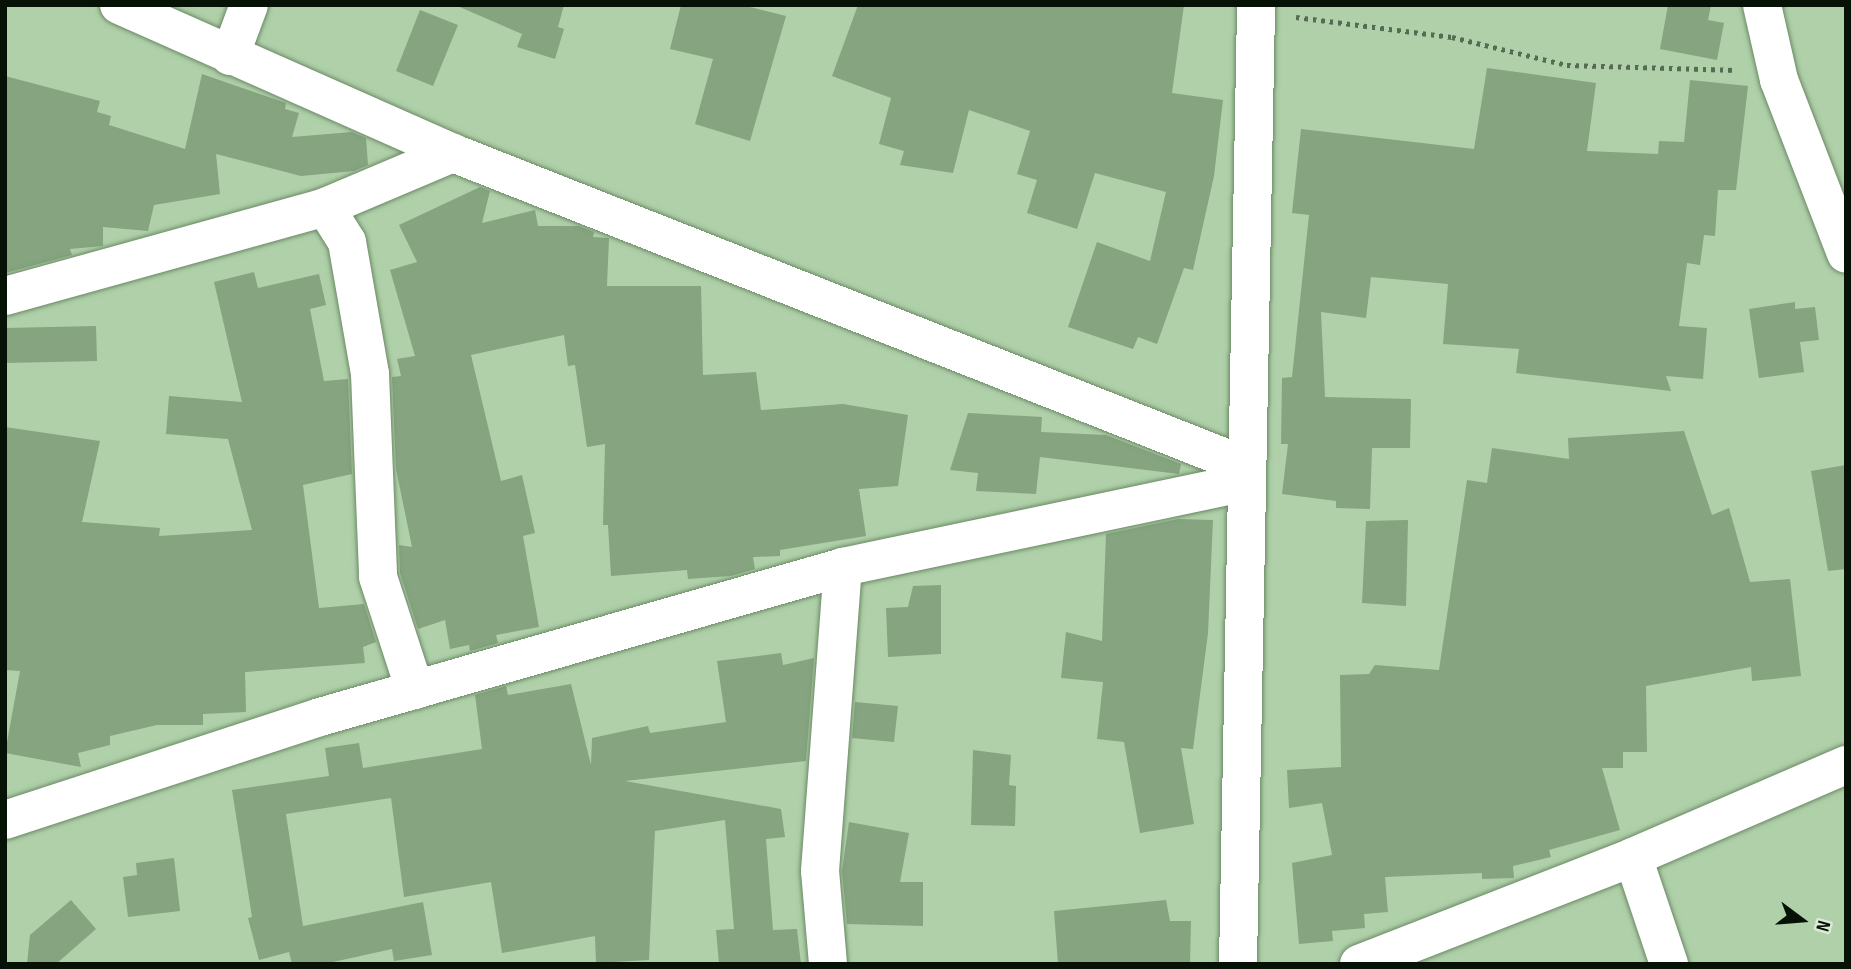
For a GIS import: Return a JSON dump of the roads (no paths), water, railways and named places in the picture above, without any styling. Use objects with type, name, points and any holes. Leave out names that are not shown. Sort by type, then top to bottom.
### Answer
[{"type":"street","points":[[119,5],[453,153],[1245,474]]},
{"type":"street","points":[[230,56],[250,5]]},
{"type":"street","points":[[1762,5],[1779,80],[1846,254]]},
{"type":"street","points":[[1238,964],[1245,474],[1256,9]]},
{"type":"street","points":[[5,296],[325,207],[453,153]]},
{"type":"street","points":[[325,207],[347,242],[370,374],[378,577],[415,690]]},
{"type":"street","points":[[5,820],[415,690],[843,567],[1245,474]]},
{"type":"street","points":[[828,964],[820,871],[843,567]]},
{"type":"street","points":[[1359,964],[1633,857],[1846,765]]},
{"type":"street","points":[[1633,857],[1669,964]]}]
